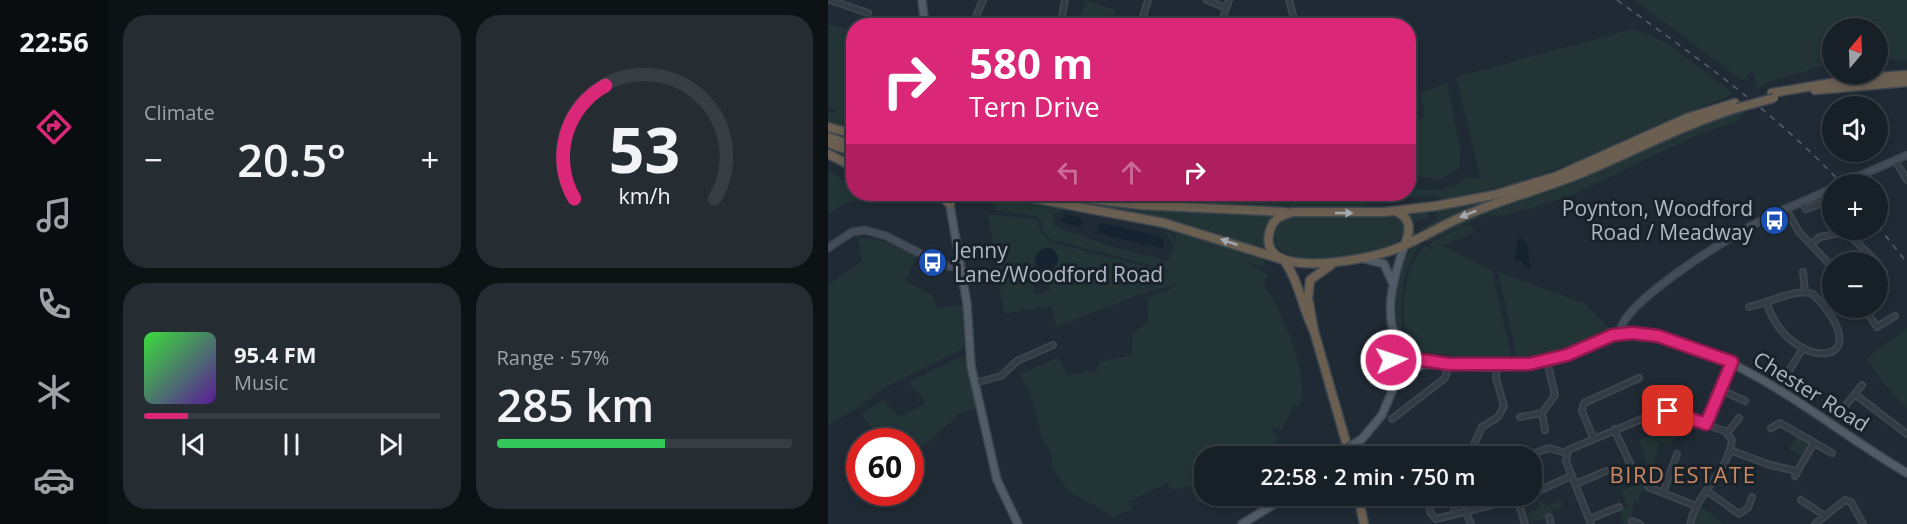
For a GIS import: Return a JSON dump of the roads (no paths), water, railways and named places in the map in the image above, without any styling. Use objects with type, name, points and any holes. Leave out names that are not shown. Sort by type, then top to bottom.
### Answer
[{"type":"highway","points":[[1106,201],[1141,205],[1292,212],[1395,211],[1468,201],[1557,176],[1670,125],[1736,105],[1773,95],[1860,78],[1907,75]]},
{"type":"highway","points":[[1773,95],[1907,82]]},
{"type":"highway","points":[[1347,446],[1314,331],[1308,298],[1310,280],[1321,270],[1335,264],[1362,259],[1405,243],[1471,212],[1582,173],[1736,105]]},
{"type":"highway","points":[[828,127],[846,132]]},
{"type":"highway","points":[[828,137],[846,143]]},
{"type":"highway","points":[[828,144],[846,150]]},
{"type":"highway","points":[[828,154],[846,163]]},
{"type":"highway","points":[[945,201],[952,208]]},
{"type":"highway","points":[[1048,201],[1164,223],[1284,260],[1335,264]]},
{"type":"highway","points":[[1395,211],[1405,216],[1409,224],[1405,243]]},
{"type":"highway","points":[[1292,212],[1275,220],[1269,233],[1272,249],[1284,260],[1293,276],[1297,293]]},
{"type":"highway","points":[[1270,256],[1285,268],[1314,331]]},
{"type":"highway","points":[[1360,506],[1364,524]]},
{"type":"main road","points":[[922,0],[924,18]]},
{"type":"main road","points":[[951,201],[968,313],[969,352],[975,383],[997,480],[1018,524]]},
{"type":"main road","points":[[1395,384],[1392,282],[1405,243]]},
{"type":"main road","points":[[1362,259],[1384,264],[1392,282]]},
{"type":"main road","points":[[1394,331],[1404,349],[1418,357]]},
{"type":"main road","name":"Chester Road","points":[[1395,360],[1432,364],[1497,366],[1547,361],[1620,334],[1651,334],[1732,362],[1778,389],[1907,473]]},
{"type":"main road","name":"Chester Road","points":[[1395,360],[1418,357],[1447,364]]},
{"type":"main road","points":[[1391,394],[1395,360]]},
{"type":"main road","points":[[1351,446],[1362,439],[1382,415],[1395,384],[1407,370],[1432,364]]},
{"type":"main road","points":[[1242,524],[1271,506]]},
{"type":"street","points":[[830,0],[868,13]]},
{"type":"street","points":[[976,18],[984,0]]},
{"type":"street","points":[[1062,18],[1065,0]]},
{"type":"street","points":[[1142,18],[1148,0]]},
{"type":"street","points":[[1223,18],[1229,0]]},
{"type":"street","points":[[1289,0],[1294,18]]},
{"type":"street","points":[[1206,2],[1226,8]]},
{"type":"street","points":[[1864,174],[1907,155]]},
{"type":"street","points":[[1896,160],[1907,180]]},
{"type":"street","points":[[1620,334],[1621,326],[1631,312],[1655,290],[1742,231],[1822,193]]},
{"type":"street","points":[[1801,202],[1806,209],[1822,204]]},
{"type":"street","points":[[1786,209],[1796,228],[1822,256]]},
{"type":"street","points":[[828,248],[852,231],[865,230],[886,236],[943,265],[961,268]]},
{"type":"street","points":[[1811,244],[1820,237],[1846,232],[1866,252]]},
{"type":"street","points":[[1803,272],[1805,291]]},
{"type":"street","points":[[1749,307],[1767,304],[1805,291]]},
{"type":"street","points":[[1767,304],[1780,330],[1803,348],[1816,354],[1826,355],[1836,349],[1840,338],[1837,327],[1818,299],[1805,291]]},
{"type":"street","points":[[1872,318],[1880,329],[1895,316]]},
{"type":"street","points":[[975,383],[1001,376],[1017,361],[1053,345]]},
{"type":"street","points":[[1778,389],[1803,348]]},
{"type":"street","points":[[1520,417],[1542,413],[1555,395],[1547,361]]},
{"type":"street","points":[[1706,424],[1732,362]]},
{"type":"street","points":[[1392,419],[1445,378],[1447,364]]},
{"type":"street","points":[[1474,446],[1482,428],[1502,412],[1503,400],[1496,378],[1497,366]]},
{"type":"street","points":[[1593,437],[1582,411],[1584,403],[1639,378]]},
{"type":"street","points":[[1846,405],[1862,385]]},
{"type":"street","points":[[1721,390],[1745,401]]},
{"type":"street","points":[[1856,395],[1907,434]]},
{"type":"street","points":[[1566,453],[1572,446],[1660,410],[1727,433],[1732,440],[1730,450],[1696,506],[1690,524]]},
{"type":"street","points":[[1542,413],[1545,430]]},
{"type":"street","points":[[1727,433],[1739,418]]},
{"type":"street","points":[[1771,428],[1780,423],[1812,444],[1832,453]]},
{"type":"street","points":[[1614,429],[1636,476]]},
{"type":"street","points":[[1730,450],[1796,473],[1812,444]]},
{"type":"street","points":[[1542,450],[1549,448],[1566,453]]},
{"type":"street","points":[[1566,453],[1571,476],[1590,521],[1619,507]]},
{"type":"street","points":[[1663,493],[1677,454]]},
{"type":"street","points":[[1576,484],[1606,471]]},
{"type":"street","points":[[1542,489],[1571,476]]},
{"type":"street","points":[[1648,487],[1696,506]]},
{"type":"street","points":[[1707,491],[1739,514],[1748,508],[1752,497]]},
{"type":"street","points":[[1801,500],[1825,516]]},
{"type":"street","points":[[1815,524],[1840,502],[1848,500],[1863,524]]},
{"type":"street","points":[[1429,506],[1436,521],[1455,512],[1466,512],[1479,506]]},
{"type":"street","points":[[1454,506],[1455,512]]},
{"type":"street","points":[[1520,506],[1525,524]]},
{"type":"street","points":[[1466,512],[1471,524]]},
{"type":"street","points":[[1549,518],[1551,524]]},
{"type":"street","points":[[1632,521],[1640,524]]},
{"type":"water","points":[[1064,214],[1080,218],[1083,224],[1079,227],[1062,222]]},
{"type":"water","points":[[1099,223],[1159,236],[1164,243],[1162,248],[1097,233]]},
{"type":"water","points":[[1519,236],[1527,243],[1531,270],[1521,261],[1514,261]]},
{"type":"water","points":[[1047,248],[1057,255],[1058,259],[1051,269],[1047,270],[1037,263],[1036,259],[1043,249]]},
{"type":"railway","points":[[1617,0],[1763,110],[1832,174]]},
{"type":"railway","points":[[1888,239],[1907,263]]},
{"type":"place","name":"Poynton, Woodford Road / Meadway","points":[[1774,221]]},
{"type":"place","name":"Jenny Lane/Woodford Road","points":[[933,263]]},
{"type":"district","name":"BIRD ESTATE","points":[[1683,475]]}]
